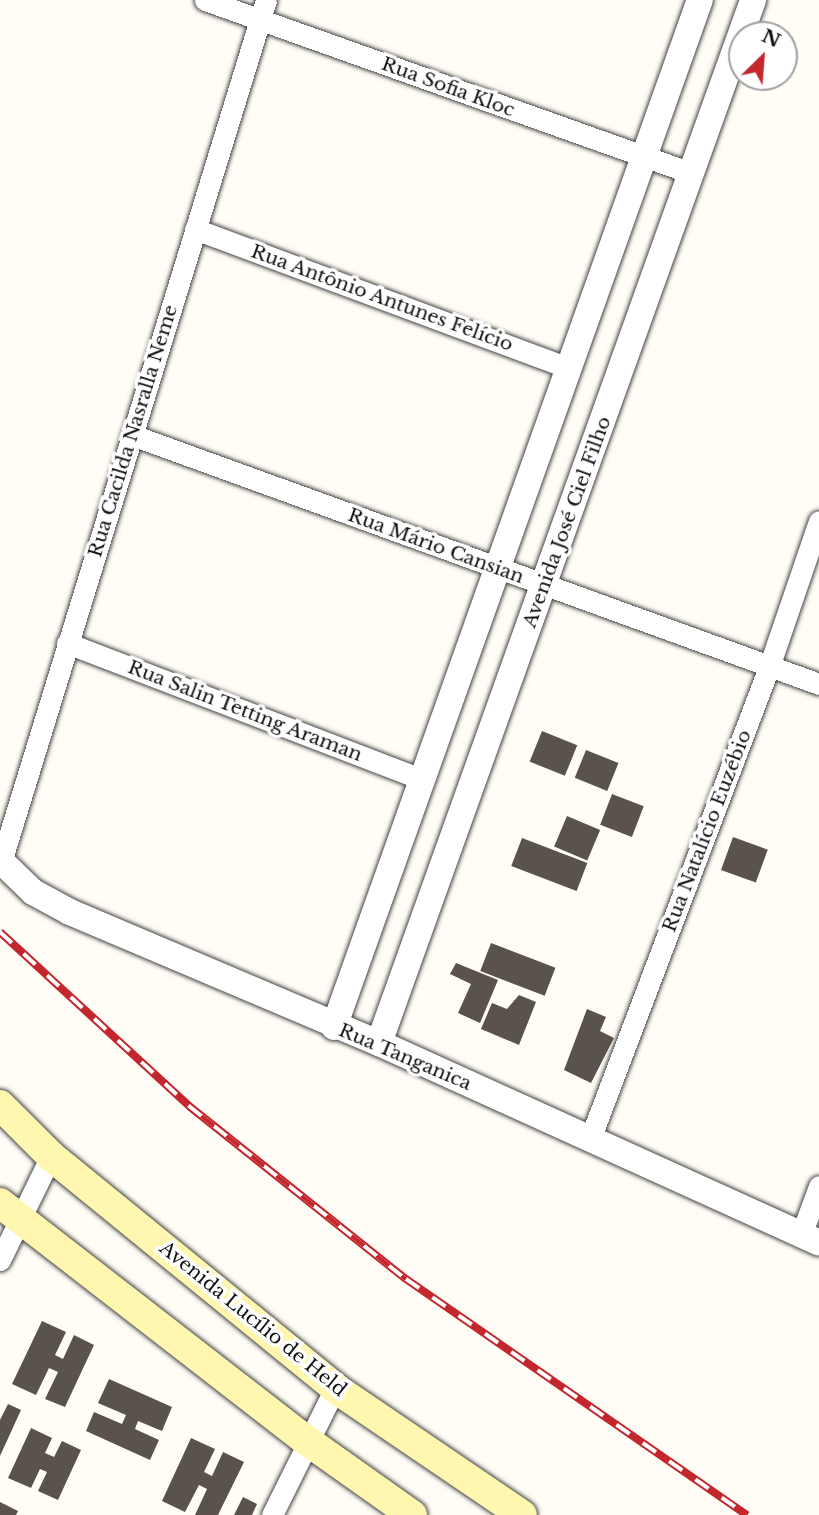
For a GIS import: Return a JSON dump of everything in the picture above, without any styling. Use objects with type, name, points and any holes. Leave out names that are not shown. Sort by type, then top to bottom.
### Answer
[{"type":"main road","name":"Avenida Lucílio de Held","points":[[0,1105],[51,1156],[335,1388],[522,1515]]},
{"type":"main road","points":[[9,1212],[306,1440],[412,1515]]},
{"type":"street","name":"Rua Sofia Kloc","points":[[205,0],[263,10],[691,173]]},
{"type":"street","points":[[334,1027],[700,0]]},
{"type":"street","name":"Avenida José Ciel Filho","points":[[379,1043],[754,0]]},
{"type":"street","name":"Rua Cacilda Nasralla Neme","points":[[1,861],[263,10]]},
{"type":"street","name":"Rua Antônio Antunes Felício","points":[[195,229],[569,368]]},
{"type":"street","name":"Rua Mário Cansian","points":[[132,435],[819,684]]},
{"type":"street","name":"Rua Natalício Euzébio","points":[[590,1139],[769,667],[819,521]]},
{"type":"street","name":"Rua Salin Tetting Araman","points":[[68,643],[422,779]]},
{"type":"street","name":"Rua Tanganica","points":[[1,861],[33,892],[70,912],[334,1027],[379,1043],[810,1239]]},
{"type":"street","points":[[0,1260],[9,1212],[51,1156]]},
{"type":"street","points":[[810,1239],[819,1186]]},
{"type":"street","points":[[272,1515],[306,1440],[335,1388]]},
{"type":"building","points":[[542,731],[577,745],[565,776],[530,762]]},
{"type":"building","points":[[586,750],[618,763],[607,791],[575,778]]},
{"type":"building","points":[[612,794],[644,806],[632,837],[600,825]]},
{"type":"building","points":[[567,816],[600,830],[587,860],[554,846]]},
{"type":"building","points":[[733,837],[768,850],[756,883],[721,870]]},
{"type":"building","points":[[522,838],[587,863],[577,891],[511,866]]},
{"type":"building","points":[[491,943],[555,968],[545,996],[480,971]]},
{"type":"building","points":[[456,963],[498,980],[480,1023],[458,1013],[471,984],[450,974]]},
{"type":"building","points":[[519,995],[536,1002],[519,1045],[481,1029],[492,1003],[507,1009]]},
{"type":"building","points":[[587,1009],[606,1017],[600,1031],[614,1038],[591,1083],[564,1070]]},
{"type":"building","points":[[42,1321],[66,1332],[55,1355],[63,1359],[74,1335],[94,1345],[65,1407],[45,1399],[58,1372],[49,1368],[36,1395],[12,1384]]},
{"type":"building","points":[[109,1379],[172,1407],[162,1431],[138,1421],[135,1429],[159,1440],[150,1460],[86,1431],[94,1412],[122,1424],[126,1415],[98,1403]]},
{"type":"building","points":[[8,1404],[21,1410],[0,1456],[0,1420]]},
{"type":"building","points":[[31,1428],[52,1438],[45,1453],[54,1457],[62,1441],[81,1450],[58,1500],[38,1491],[47,1472],[40,1469],[31,1488],[8,1478]]},
{"type":"building","points":[[191,1438],[215,1449],[204,1472],[212,1476],[223,1452],[244,1462],[218,1515],[195,1515],[207,1489],[199,1485],[185,1512],[162,1501]]},
{"type":"building","points":[[243,1497],[257,1504],[252,1515],[234,1515]]},
{"type":"building","points":[[0,1502],[18,1511],[16,1515],[0,1515]]},
{"type":"railway","points":[[0,932],[189,1106],[406,1279],[747,1515]]}]
